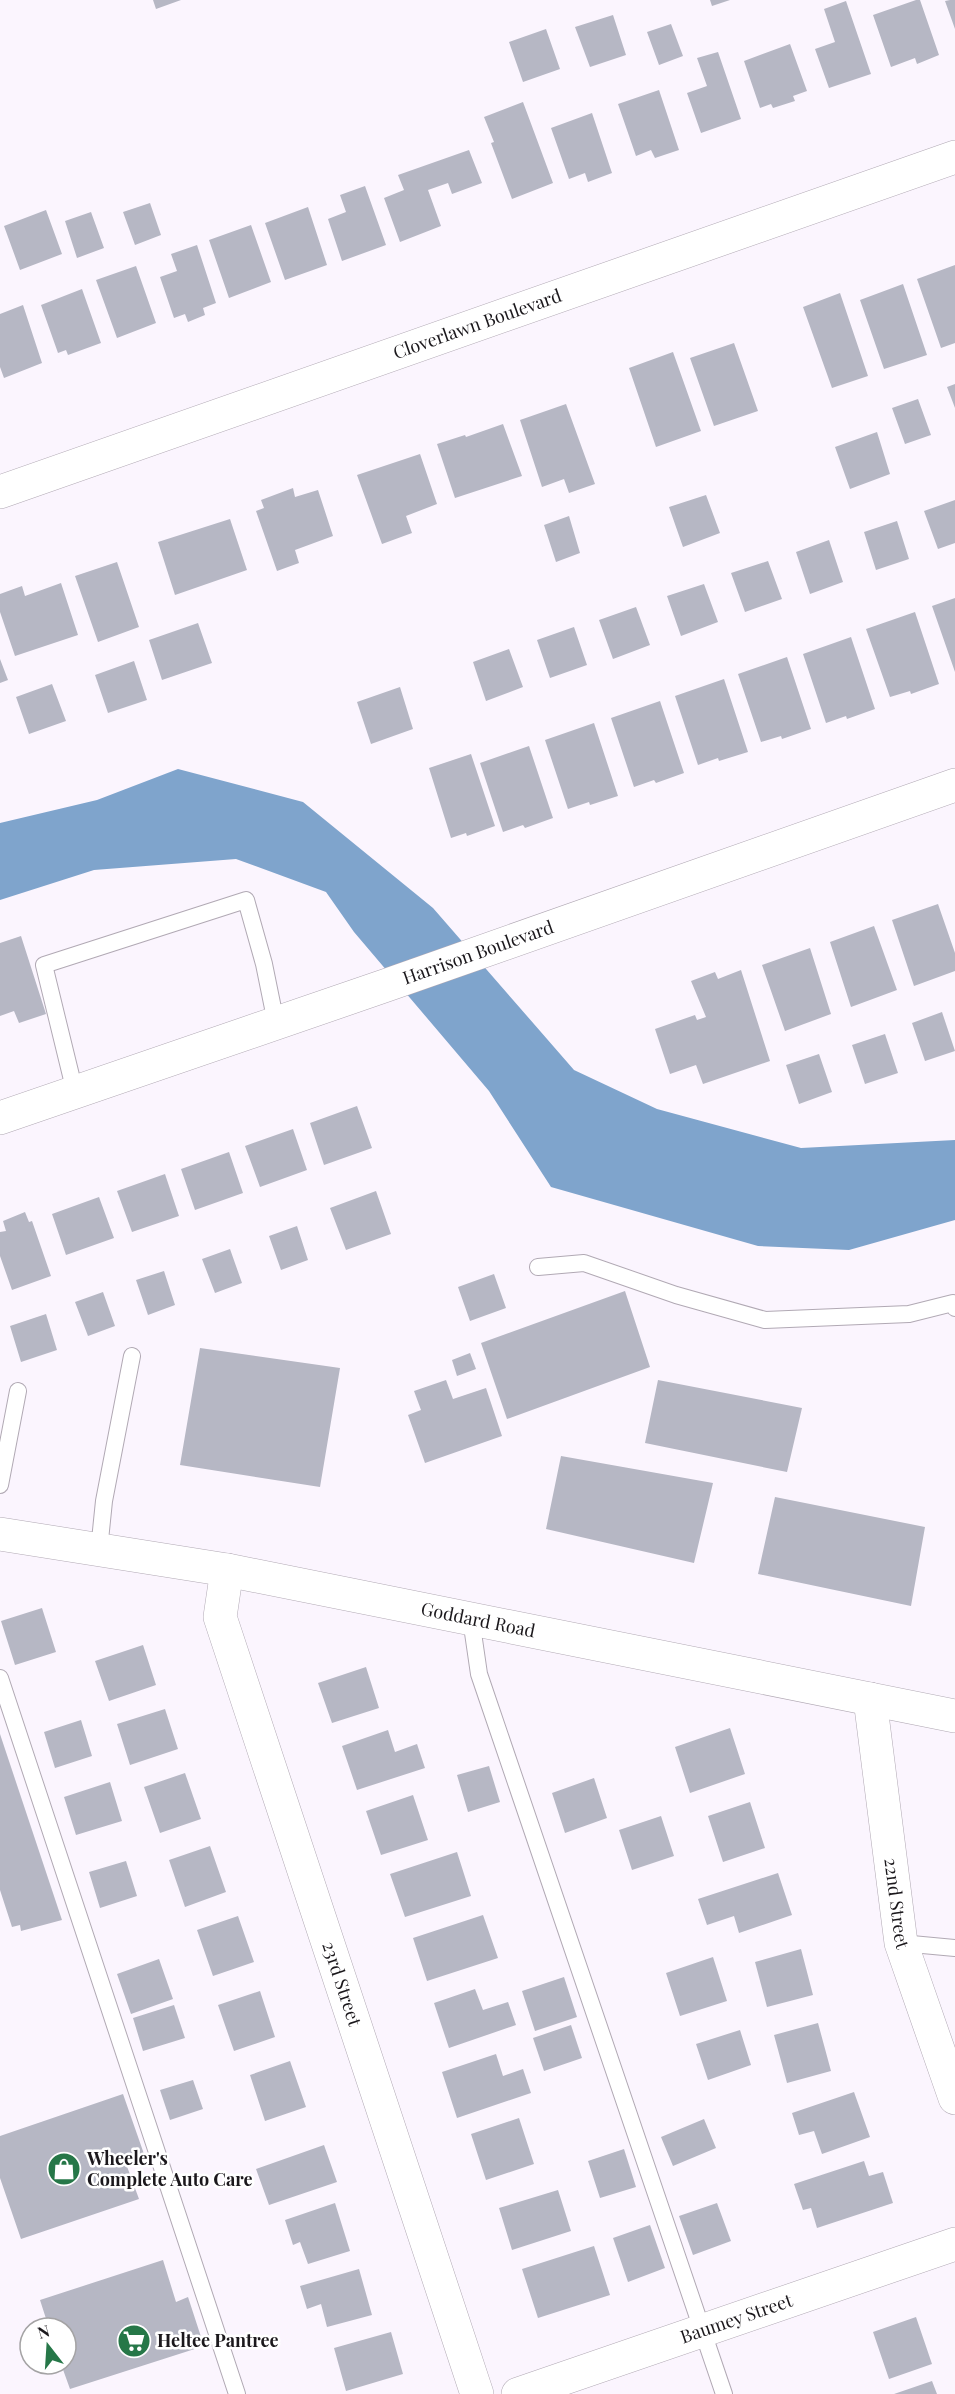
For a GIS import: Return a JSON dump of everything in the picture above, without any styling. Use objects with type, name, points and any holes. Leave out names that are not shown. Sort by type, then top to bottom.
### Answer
[{"type":"street","name":"Cloverlawn Boulevard","points":[[0,492],[955,157]]},
{"type":"street","name":"Harrison Boulevard","points":[[0,1118],[387,985],[955,785]]},
{"type":"street","name":"Goddard Road","points":[[0,1534],[226,1570],[955,1716]]},
{"type":"street","name":"23rd Street","points":[[226,1570],[220,1617],[477,2394]]},
{"type":"street","name":"22nd Street","points":[[870,1699],[901,1943],[955,2098]]},
{"type":"street","name":"Baumey Street","points":[[518,2394],[955,2244]]},
{"type":"lane","points":[[75,1092],[44,965],[246,900],[264,964],[276,1023]]},
{"type":"lane","points":[[538,1268],[584,1263],[676,1295],[765,1320],[909,1314],[954,1304]]},
{"type":"lane","points":[[99,1550],[104,1501],[132,1356]]},
{"type":"lane","points":[[0,1485],[18,1391]]},
{"type":"lane","points":[[471,1619],[479,1674],[724,2394]]},
{"type":"lane","points":[[0,1678],[237,2394]]},
{"type":"lane","points":[[901,1943],[955,1948]]},
{"type":"water","points":[[178,769],[303,802],[433,908],[574,1070],[657,1109],[801,1148],[955,1140],[955,1220],[849,1250],[758,1246],[551,1187],[489,1091],[354,932],[326,892],[236,859],[94,870],[0,900],[0,823],[97,800]]},
{"type":"building","points":[[153,0],[181,0],[156,9]]},
{"type":"building","points":[[710,0],[730,0],[712,6]]},
{"type":"building","points":[[920,0],[939,55],[917,64],[915,58],[891,67],[873,15]]},
{"type":"building","points":[[955,0],[955,29],[945,1]]},
{"type":"building","points":[[846,1],[871,74],[829,88],[815,49],[835,42],[824,9]]},
{"type":"building","points":[[613,15],[626,55],[590,67],[575,27]]},
{"type":"building","points":[[671,24],[683,56],[659,65],[647,32]]},
{"type":"building","points":[[546,29],[560,69],[523,82],[509,42]]},
{"type":"building","points":[[790,44],[807,91],[793,96],[795,101],[773,108],[771,104],[760,108],[744,61]]},
{"type":"building","points":[[718,52],[741,119],[701,133],[687,93],[707,86],[697,58]]},
{"type":"building","points":[[659,90],[679,150],[655,158],[651,150],[636,156],[618,104]]},
{"type":"building","points":[[523,102],[553,183],[512,199],[484,117]]},
{"type":"building","points":[[592,113],[612,173],[588,182],[585,173],[569,179],[551,128]]},
{"type":"building","points":[[469,150],[482,183],[452,194],[448,183],[428,190],[441,226],[400,242],[384,198],[404,190],[398,175]]},
{"type":"building","points":[[365,186],[386,245],[342,261],[328,219],[346,212],[340,195]]},
{"type":"building","points":[[150,203],[161,235],[135,245],[123,212]]},
{"type":"building","points":[[308,207],[327,265],[285,280],[265,223]]},
{"type":"building","points":[[46,210],[62,254],[20,270],[4,226]]},
{"type":"building","points":[[91,212],[104,248],[77,258],[65,221]]},
{"type":"building","points":[[251,225],[271,282],[229,298],[209,240]]},
{"type":"building","points":[[197,245],[216,303],[203,308],[205,315],[188,322],[185,314],[174,318],[160,277],[177,271],[171,254]]},
{"type":"building","points":[[955,265],[955,343],[941,348],[917,279]]},
{"type":"building","points":[[136,266],[156,323],[117,338],[96,280]]},
{"type":"building","points":[[903,284],[927,355],[884,369],[860,300]]},
{"type":"building","points":[[82,289],[101,343],[68,355],[66,350],[58,353],[41,305]]},
{"type":"building","points":[[840,293],[868,376],[832,388],[803,307]]},
{"type":"building","points":[[23,305],[42,363],[4,378],[0,367],[0,314]]},
{"type":"building","points":[[734,343],[758,411],[714,426],[690,358]]},
{"type":"building","points":[[673,352],[701,431],[656,447],[629,368]]},
{"type":"building","points":[[955,384],[955,408],[947,387]]},
{"type":"building","points":[[918,399],[931,435],[905,444],[892,408]]},
{"type":"building","points":[[566,404],[595,484],[569,493],[564,479],[542,487],[520,420]]},
{"type":"building","points":[[503,424],[522,476],[455,498],[437,444]]},
{"type":"building","points":[[877,432],[890,474],[850,489],[835,447]]},
{"type":"building","points":[[420,454],[437,504],[406,516],[412,533],[382,544],[357,475]]},
{"type":"building","points":[[293,488],[295,497],[318,490],[333,536],[295,550],[299,563],[277,571],[256,511],[264,508],[261,500]]},
{"type":"building","points":[[706,495],[720,533],[683,547],[669,507]]},
{"type":"building","points":[[955,500],[955,543],[938,549],[924,511]]},
{"type":"building","points":[[569,516],[580,553],[556,562],[544,525]]},
{"type":"building","points":[[230,519],[247,570],[175,595],[158,542]]},
{"type":"building","points":[[897,521],[909,559],[876,570],[864,532]]},
{"type":"building","points":[[829,540],[843,582],[810,594],[796,552]]},
{"type":"building","points":[[768,561],[782,599],[745,612],[731,573]]},
{"type":"building","points":[[117,562],[139,627],[98,642],[75,576]]},
{"type":"building","points":[[61,583],[78,635],[15,656],[0,612],[0,594],[22,586],[25,596]]},
{"type":"building","points":[[704,584],[718,622],[681,636],[667,596]]},
{"type":"building","points":[[955,598],[955,672],[932,606]]},
{"type":"building","points":[[636,607],[650,645],[613,659],[599,620]]},
{"type":"building","points":[[915,612],[939,684],[911,694],[910,691],[890,697],[866,629]]},
{"type":"building","points":[[198,623],[212,663],[162,680],[149,640]]},
{"type":"building","points":[[574,627],[587,665],[550,678],[537,640]]},
{"type":"building","points":[[851,637],[875,709],[847,719],[846,716],[826,723],[803,654]]},
{"type":"building","points":[[509,649],[523,687],[486,701],[473,662]]},
{"type":"building","points":[[787,657],[811,729],[782,739],[781,736],[761,742],[738,674]]},
{"type":"building","points":[[0,659],[8,680],[0,683]]},
{"type":"building","points":[[134,661],[147,700],[108,713],[95,675]]},
{"type":"building","points":[[724,679],[748,752],[698,765],[675,696]]},
{"type":"building","points":[[52,684],[66,721],[29,734],[16,697]]},
{"type":"building","points":[[400,687],[413,729],[371,744],[357,702]]},
{"type":"building","points":[[660,701],[684,773],[656,783],[654,780],[634,787],[611,718]]},
{"type":"building","points":[[594,723],[618,796],[568,809],[545,740]]},
{"type":"building","points":[[529,746],[553,818],[525,828],[523,825],[503,832],[480,763]]},
{"type":"building","points":[[471,754],[495,826],[467,836],[466,833],[451,838],[429,768]]},
{"type":"building","points":[[938,904],[955,953],[955,971],[914,986],[892,920]]},
{"type":"building","points":[[874,926],[897,990],[851,1007],[830,942]]},
{"type":"building","points":[[21,936],[46,1014],[19,1023],[14,1011],[0,1016],[0,943]]},
{"type":"building","points":[[810,948],[831,1014],[785,1031],[762,965]]},
{"type":"building","points":[[741,970],[770,1061],[703,1084],[696,1065],[670,1074],[655,1029],[695,1015],[697,1020],[706,1017],[691,981],[715,972],[718,979]]},
{"type":"building","points":[[942,1012],[955,1051],[925,1061],[912,1023]]},
{"type":"building","points":[[885,1034],[898,1073],[865,1084],[852,1045]]},
{"type":"building","points":[[819,1054],[832,1092],[799,1104],[786,1065]]},
{"type":"building","points":[[357,1106],[372,1148],[324,1165],[310,1123]]},
{"type":"building","points":[[293,1129],[307,1170],[260,1187],[245,1146]]},
{"type":"building","points":[[229,1152],[243,1193],[195,1210],[181,1169]]},
{"type":"building","points":[[165,1174],[179,1216],[132,1232],[117,1191]]},
{"type":"building","points":[[376,1191],[391,1234],[346,1250],[330,1208]]},
{"type":"building","points":[[99,1197],[114,1238],[66,1255],[52,1214]]},
{"type":"building","points":[[25,1212],[29,1222],[32,1221],[51,1276],[12,1290],[0,1256],[0,1232],[6,1231],[3,1221]]},
{"type":"building","points":[[297,1226],[308,1260],[281,1270],[269,1236]]},
{"type":"building","points":[[230,1249],[242,1283],[215,1293],[202,1259]]},
{"type":"building","points":[[164,1271],[175,1305],[148,1315],[136,1280]]},
{"type":"building","points":[[494,1274],[506,1308],[470,1321],[458,1287]]},
{"type":"building","points":[[625,1291],[650,1367],[507,1419],[481,1343]]},
{"type":"building","points":[[103,1292],[115,1326],[88,1336],[75,1302]]},
{"type":"building","points":[[46,1314],[57,1350],[21,1362],[10,1326]]},
{"type":"building","points":[[200,1348],[340,1368],[320,1487],[180,1465]]},
{"type":"building","points":[[470,1353],[476,1369],[457,1376],[452,1360]]},
{"type":"building","points":[[446,1380],[453,1399],[486,1388],[502,1436],[425,1463],[408,1415],[421,1410],[414,1391]]},
{"type":"building","points":[[658,1380],[802,1408],[787,1472],[645,1443]]},
{"type":"building","points":[[561,1456],[713,1483],[694,1563],[546,1529]]},
{"type":"building","points":[[775,1497],[925,1527],[911,1606],[758,1574]]},
{"type":"building","points":[[42,1608],[56,1652],[15,1665],[1,1621]]},
{"type":"building","points":[[143,1645],[156,1685],[109,1701],[95,1661]]},
{"type":"building","points":[[366,1667],[379,1708],[332,1723],[318,1683]]},
{"type":"building","points":[[165,1709],[178,1749],[130,1765],[117,1724]]},
{"type":"building","points":[[81,1720],[92,1756],[55,1768],[44,1732]]},
{"type":"building","points":[[730,1728],[745,1774],[690,1793],[675,1747]]},
{"type":"building","points":[[388,1730],[395,1752],[417,1744],[425,1768],[357,1790],[342,1746]]},
{"type":"building","points":[[0,1734],[62,1920],[21,1931],[20,1925],[12,1927],[0,1890]]},
{"type":"building","points":[[489,1766],[500,1802],[468,1812],[457,1775]]},
{"type":"building","points":[[185,1773],[201,1819],[160,1833],[144,1787]]},
{"type":"building","points":[[594,1778],[607,1818],[565,1833],[552,1793]]},
{"type":"building","points":[[110,1782],[122,1821],[76,1835],[64,1797]]},
{"type":"building","points":[[413,1795],[428,1840],[381,1855],[366,1811]]},
{"type":"building","points":[[750,1802],[765,1848],[723,1862],[708,1816]]},
{"type":"building","points":[[661,1816],[674,1856],[632,1870],[619,1830]]},
{"type":"building","points":[[210,1846],[226,1892],[185,1907],[169,1860]]},
{"type":"building","points":[[457,1852],[471,1896],[405,1917],[390,1874]]},
{"type":"building","points":[[126,1861],[137,1896],[100,1908],[89,1872]]},
{"type":"building","points":[[778,1873],[792,1915],[739,1933],[734,1916],[707,1925],[698,1899]]},
{"type":"building","points":[[483,1915],[498,1958],[427,1981],[413,1938]]},
{"type":"building","points":[[238,1916],[254,1962],[213,1976],[197,1930]]},
{"type":"building","points":[[801,1949],[813,1995],[767,2007],[755,1962]]},
{"type":"building","points":[[713,1957],[727,2001],[680,2016],[666,1973]]},
{"type":"building","points":[[159,1959],[173,1999],[131,2014],[117,1974]]},
{"type":"building","points":[[564,1977],[577,2017],[535,2031],[522,1991]]},
{"type":"building","points":[[475,1989],[483,2010],[508,2002],[516,2025],[449,2048],[434,2003]]},
{"type":"building","points":[[260,1991],[275,2037],[234,2051],[218,2005]]},
{"type":"building","points":[[174,2005],[185,2038],[143,2051],[133,2018]]},
{"type":"building","points":[[818,2023],[831,2071],[787,2083],[774,2035]]},
{"type":"building","points":[[571,2025],[582,2058],[544,2071],[533,2038]]},
{"type":"building","points":[[740,2030],[751,2065],[708,2080],[696,2044]]},
{"type":"building","points":[[496,2054],[503,2076],[523,2069],[531,2093],[457,2118],[442,2072]]},
{"type":"building","points":[[290,2061],[306,2107],[265,2121],[250,2075]]},
{"type":"building","points":[[193,2080],[203,2109],[170,2120],[160,2090]]},
{"type":"building","points":[[854,2092],[870,2137],[822,2154],[814,2131],[799,2135],[792,2113]]},
{"type":"building","name":"Wheeler's Complete Auto Care","points":[[123,2094],[144,2154],[125,2161],[139,2199],[21,2239],[0,2178],[0,2136]]},
{"type":"building","points":[[519,2118],[534,2164],[486,2180],[471,2134]]},
{"type":"building","points":[[704,2119],[716,2148],[673,2166],[661,2137]]},
{"type":"building","points":[[324,2145],[337,2182],[269,2205],[256,2169]]},
{"type":"building","points":[[624,2149],[636,2187],[600,2198],[588,2161]]},
{"type":"building","points":[[864,2161],[869,2176],[883,2172],[893,2203],[817,2228],[811,2208],[803,2210],[794,2184]]},
{"type":"building","points":[[558,2190],[571,2231],[512,2250],[499,2208]]},
{"type":"building","points":[[335,2203],[350,2251],[308,2264],[300,2242],[293,2245],[285,2220]]},
{"type":"building","points":[[717,2203],[731,2241],[693,2255],[679,2216]]},
{"type":"building","points":[[650,2225],[665,2268],[628,2282],[613,2238]]},
{"type":"building","points":[[594,2246],[610,2295],[538,2318],[522,2269]]},
{"type":"building","points":[[163,2260],[176,2302],[188,2297],[204,2346],[70,2389],[65,2376],[78,2376],[78,2316],[45,2316],[40,2300]]},
{"type":"building","points":[[359,2269],[372,2315],[327,2327],[321,2304],[307,2309],[300,2286]]},
{"type":"building","points":[[916,2317],[932,2364],[889,2379],[873,2332]]},
{"type":"building","points":[[391,2332],[403,2374],[346,2391],[334,2348]]},
{"type":"building","points":[[932,2381],[937,2394],[894,2394]]},
{"type":"place","name":"Wheeler's Complete Auto Care","points":[[64,2169]]},
{"type":"place","name":"Heltee Pantree","points":[[134,2341]]}]
